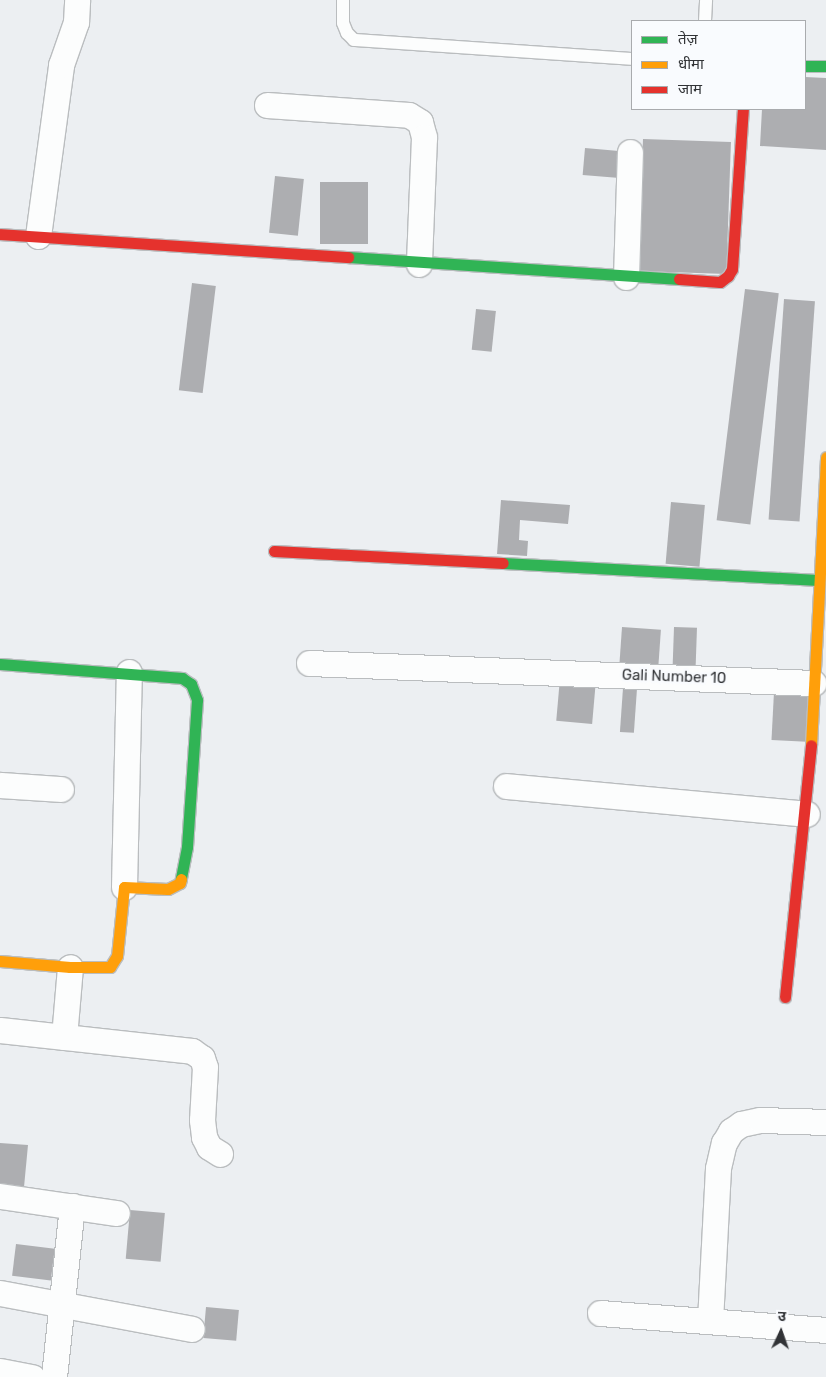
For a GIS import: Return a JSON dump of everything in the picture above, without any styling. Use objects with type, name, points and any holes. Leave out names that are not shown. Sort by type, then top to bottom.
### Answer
[{"type":"street","points":[[38,236],[61,65],[76,22],[77,0]]},
{"type":"street","points":[[806,66],[826,66]]},
{"type":"street","points":[[267,105],[409,114],[420,122],[424,138],[419,264]]},
{"type":"street","points":[[0,234],[626,278],[720,282],[728,276],[732,269],[743,110]]},
{"type":"street","points":[[626,278],[630,152]]},
{"type":"street","points":[[785,997],[807,814],[826,457]]},
{"type":"street","points":[[274,550],[818,580]]},
{"type":"street","name":"Gali Number 10","points":[[309,662],[814,683]]},
{"type":"street","points":[[0,664],[129,672],[182,678],[191,684],[197,700],[193,779],[183,874],[180,883],[168,888],[124,887]]},
{"type":"street","points":[[0,961],[70,967],[110,967],[117,956],[124,887],[129,672]]},
{"type":"street","points":[[0,785],[61,789]]},
{"type":"street","points":[[506,786],[807,814]]},
{"type":"street","points":[[64,1037],[70,967]]},
{"type":"street","points":[[0,1030],[192,1051],[202,1058],[205,1067],[202,1120],[204,1136],[209,1148],[220,1154]]},
{"type":"street","points":[[710,1321],[718,1168],[724,1143],[730,1131],[741,1124],[760,1120],[826,1122]]},
{"type":"street","points":[[0,1196],[118,1213]]},
{"type":"street","points":[[54,1377],[72,1206]]},
{"type":"street","points":[[0,1293],[192,1329]]},
{"type":"street","points":[[600,1312],[826,1330]]},
{"type":"street","points":[[0,1371],[32,1377]]},
{"type":"lane","points":[[343,0],[343,23],[347,34],[354,40],[631,59]]},
{"type":"lane","points":[[705,20],[706,0]]},
{"type":"building","points":[[806,77],[826,78],[826,150],[760,146],[762,110],[806,110]]},
{"type":"building","points":[[643,139],[731,142],[726,274],[638,271]]},
{"type":"building","points":[[585,148],[619,151],[617,178],[583,175]]},
{"type":"building","points":[[275,176],[304,179],[298,236],[269,233]]},
{"type":"building","points":[[320,182],[368,182],[368,244],[320,244]]},
{"type":"building","points":[[192,283],[216,286],[203,393],[179,390]]},
{"type":"building","points":[[745,289],[779,293],[750,524],[717,520]]},
{"type":"building","points":[[784,299],[815,301],[800,522],[769,519]]},
{"type":"building","points":[[476,309],[496,311],[492,352],[472,350]]},
{"type":"building","points":[[501,500],[570,505],[568,524],[520,520],[519,540],[528,541],[527,556],[497,554]]},
{"type":"building","points":[[671,502],[705,505],[699,567],[666,564]]},
{"type":"building","points":[[622,627],[661,630],[658,672],[619,669]]},
{"type":"building","points":[[674,627],[697,628],[695,673],[672,672]]},
{"type":"building","points":[[560,678],[596,681],[592,724],[556,721]]},
{"type":"building","points":[[623,688],[637,689],[634,733],[620,732]]},
{"type":"building","points":[[774,692],[809,694],[806,742],[771,740]]},
{"type":"building","points":[[0,1143],[28,1145],[24,1187],[0,1185]]},
{"type":"building","points":[[130,1210],[165,1213],[161,1262],[126,1259]]},
{"type":"building","points":[[16,1244],[55,1249],[51,1281],[12,1276]]},
{"type":"building","points":[[206,1307],[239,1310],[236,1341],[203,1338]]},
{"type":"traffic: fast","points":[[806,66],[826,66]]},
{"type":"traffic: fast","points":[[348,257],[679,279]]},
{"type":"traffic: fast","points":[[503,563],[818,580]]},
{"type":"traffic: fast","points":[[0,664],[182,678],[191,684],[197,700],[187,847],[181,879]]},
{"type":"traffic: slow","points":[[811,745],[826,457]]},
{"type":"traffic: slow","points":[[0,961],[70,967],[110,967],[117,956],[124,887],[168,889],[180,883],[181,879]]},
{"type":"traffic: jam","points":[[679,279],[720,282],[728,276],[732,269],[743,110]]},
{"type":"traffic: jam","points":[[0,234],[348,257]]},
{"type":"traffic: jam","points":[[274,551],[503,563]]},
{"type":"traffic: jam","points":[[785,997],[811,745]]}]
